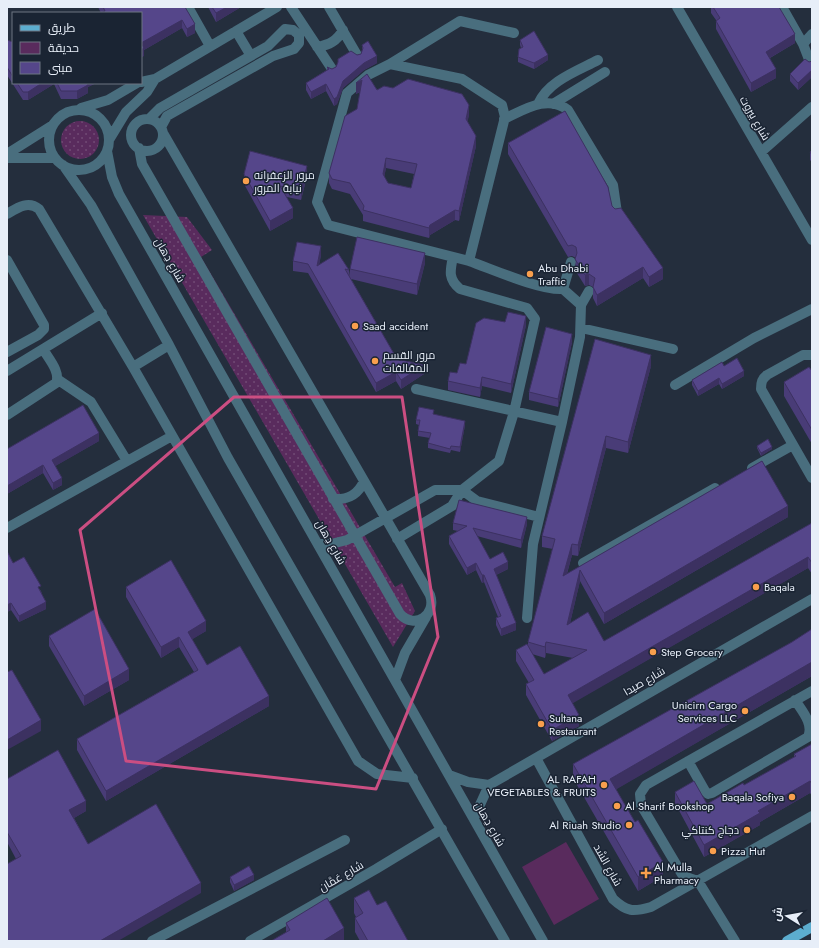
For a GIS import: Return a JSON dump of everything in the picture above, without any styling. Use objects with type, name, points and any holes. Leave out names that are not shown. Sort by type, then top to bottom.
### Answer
[{"type":"main road","points":[[786,941],[812,927]]},
{"type":"street","points":[[188,7],[210,46]]},
{"type":"street","points":[[142,82],[155,78],[277,7]]},
{"type":"street","points":[[291,7],[332,69]]},
{"type":"street","points":[[329,7],[356,55]]},
{"type":"street","name":"شارع بيروت","points":[[677,7],[812,240]]},
{"type":"street","points":[[782,7],[803,44],[810,62]]},
{"type":"street","points":[[514,33],[460,21],[390,64],[368,74],[345,90],[317,202],[328,225],[469,261],[530,282],[556,289],[563,288]]},
{"type":"street","points":[[138,148],[144,151],[156,149],[160,144],[162,130],[167,116],[273,56],[294,49],[299,43],[299,36],[293,30],[286,30],[268,46],[160,108],[149,119]]},
{"type":"street","points":[[317,47],[324,46],[335,40],[343,30]]},
{"type":"street","points":[[236,31],[251,56]]},
{"type":"street","points":[[803,44],[812,34]]},
{"type":"street","points":[[538,104],[544,93],[553,84],[598,60]]},
{"type":"street","points":[[390,64],[462,79],[502,105],[504,119],[469,261]]},
{"type":"street","points":[[553,104],[605,72]]},
{"type":"street","points":[[63,165],[73,169],[83,170],[102,160],[122,117],[134,103],[147,92],[155,78]]},
{"type":"street","points":[[7,154],[52,125],[63,114],[108,100],[135,84]]},
{"type":"street","points":[[504,119],[538,104],[559,105],[568,110],[613,185],[617,213]]},
{"type":"street","points":[[761,152],[812,107]]},
{"type":"street","points":[[79,109],[88,110],[97,115],[104,122],[108,131],[108,146]]},
{"type":"street","points":[[395,680],[408,646],[427,616],[432,606],[430,595],[158,123],[149,119],[143,119],[134,127],[132,138],[138,148],[142,164],[333,499],[400,614],[408,621],[413,622],[427,616]]},
{"type":"street","points":[[52,125],[49,142],[55,158],[63,165],[91,205],[169,345],[228,458],[442,828],[505,941]]},
{"type":"street","name":"شارع دِهان","points":[[108,146],[112,177],[119,194],[543,941]]},
{"type":"street","points":[[7,158],[55,158]]},
{"type":"street","points":[[591,168],[597,158]]},
{"type":"street","points":[[7,214],[21,206],[28,204],[35,205],[39,209],[102,313],[358,761],[377,774],[413,778]]},
{"type":"street","points":[[397,539],[452,506],[462,490],[499,460],[514,412],[535,319],[527,308],[460,289],[453,283],[450,272],[454,257]]},
{"type":"street","points":[[7,260],[44,325],[44,329],[38,335],[7,352]]},
{"type":"street","points":[[563,288],[571,262]]},
{"type":"street","points":[[563,288],[581,305]]},
{"type":"street","points":[[527,618],[533,544],[562,422],[581,328],[581,305],[589,291]]},
{"type":"street","points":[[675,385],[754,338],[812,309]]},
{"type":"street","points":[[7,371],[102,313]]},
{"type":"street","points":[[581,328],[673,349]]},
{"type":"street","points":[[133,367],[169,345]]},
{"type":"street","points":[[43,349],[56,371],[58,379],[91,402],[127,461]]},
{"type":"street","points":[[812,355],[803,355],[767,375],[763,378],[761,389],[812,478]]},
{"type":"street","points":[[7,415],[52,386],[58,379]]},
{"type":"street","points":[[416,389],[562,422]]},
{"type":"street","points":[[7,528],[172,436]]},
{"type":"street","points":[[742,473],[793,445]]},
{"type":"street","points":[[333,499],[352,496],[362,487],[364,481]]},
{"type":"street","points":[[582,563],[721,485]]},
{"type":"street","points":[[318,544],[338,543],[436,490],[462,490],[477,501],[539,516]]},
{"type":"street","name":"شارع صيدا","points":[[489,785],[812,599]]},
{"type":"street","points":[[735,941],[698,881],[683,876],[641,805],[640,799],[642,789],[646,785],[812,691]]},
{"type":"street","points":[[688,761],[705,791],[708,794],[712,793],[808,736],[810,728],[809,723],[795,700]]},
{"type":"street","name":"شارع السَّد","points":[[536,758],[614,899],[623,908],[636,911],[651,907],[812,816]]},
{"type":"street","points":[[449,775],[468,782],[489,785],[474,818]]},
{"type":"street","name":"شارع عَمَّان","points":[[250,941],[376,869],[442,828]]},
{"type":"street","points":[[152,941],[345,840]]},
{"type":"highlighted area","points":[[234,397],[402,397],[438,637],[376,789],[126,761],[80,530]]},
{"type":"green space","points":[[76,121],[84,121],[91,124],[96,129],[99,140],[96,151],[91,156],[84,159],[76,159],[69,156],[64,151],[61,144],[61,136],[64,129],[69,124]]},
{"type":"green space","points":[[143,215],[187,217],[212,250],[201,257],[395,587],[402,583],[415,611],[393,647]]},
{"type":"green space","points":[[566,842],[599,899],[554,925],[522,867]]},
{"type":"building","points":[[103,7],[185,7],[195,24],[187,29],[182,20],[142,42],[142,12],[103,12],[105,11]]},
{"type":"building","points":[[212,7],[227,7],[216,13]]},
{"type":"building","points":[[713,7],[779,7],[795,34],[766,52],[776,69],[751,83],[716,21],[720,18]]},
{"type":"building","points":[[534,31],[548,55],[534,63],[518,57],[519,49],[523,47],[520,40]]},
{"type":"building","points":[[7,40],[12,42],[12,75],[7,67]]},
{"type":"building","points":[[368,41],[377,56],[364,63],[343,81],[337,97],[334,99],[326,84],[311,92],[306,83],[329,69],[327,67],[332,69],[336,67],[338,59],[351,51],[357,55],[361,54],[363,48],[362,45]]},
{"type":"building","points":[[805,59],[809,62],[812,61],[812,70],[798,83],[790,74]]},
{"type":"building","points":[[367,74],[377,90],[384,86],[393,88],[408,79],[462,94],[469,105],[466,119],[476,136],[459,211],[455,210],[430,225],[429,228],[363,210],[364,206],[350,183],[332,179],[329,173],[345,116],[357,109],[362,80],[356,83]],"holes":[[[386,158],[417,164],[411,188],[388,183],[383,174]]]},
{"type":"building","points":[[18,84],[40,84],[28,92],[23,92]]},
{"type":"building","points":[[58,84],[88,85],[77,91],[61,91]]},
{"type":"building","points":[[565,111],[608,187],[612,206],[615,209],[621,208],[663,268],[649,277],[643,267],[597,295],[593,287],[595,278],[589,274],[585,275],[575,259],[577,253],[576,247],[572,245],[568,246],[508,143]]},
{"type":"building","points":[[250,151],[307,166],[301,189],[280,186],[293,208],[270,221],[244,174]]},
{"type":"building","points":[[357,237],[425,253],[417,284],[350,269]]},
{"type":"building","name":"Saad accident","points":[[297,242],[321,246],[317,266],[338,253],[349,270],[345,269],[397,359],[424,365],[401,380],[396,372],[376,383],[308,264],[293,261]]},
{"type":"building","points":[[508,312],[526,316],[511,384],[482,377],[480,388],[448,381],[450,372],[457,373],[460,363],[466,364],[476,323],[484,318],[505,322]]},
{"type":"building","points":[[546,327],[572,334],[558,399],[529,392]]},
{"type":"building","points":[[595,339],[651,355],[628,442],[606,436],[578,545],[572,544],[563,576],[762,461],[788,506],[604,613],[580,570],[567,625],[588,612],[604,641],[812,523],[812,563],[808,557],[568,695],[579,715],[552,730],[526,684],[534,680],[516,650],[527,644],[544,674],[587,650],[546,642],[545,647],[528,642],[555,539],[542,536]]},
{"type":"building","points":[[737,358],[744,371],[722,384],[719,378],[698,391],[692,380],[722,362],[724,366]]},
{"type":"building","points":[[809,367],[812,371],[812,430],[784,382]]},
{"type":"building","points":[[83,405],[99,433],[52,460],[62,478],[53,483],[43,465],[7,486],[7,449]]},
{"type":"building","points":[[419,407],[434,410],[433,414],[465,421],[460,447],[451,446],[450,449],[428,443],[431,433],[418,431],[420,420],[416,420]]},
{"type":"building","points":[[768,439],[772,447],[761,453],[757,446]]},
{"type":"building","points":[[459,500],[527,517],[521,540],[473,528],[490,559],[503,552],[508,562],[494,569],[516,623],[501,629],[496,618],[501,616],[484,575],[482,575],[476,563],[467,568],[449,536],[467,526],[453,523]]},
{"type":"building","points":[[7,551],[13,563],[24,557],[41,586],[38,587],[46,602],[19,616],[11,603],[7,605]]},
{"type":"building","points":[[171,560],[206,621],[188,632],[207,665],[240,646],[269,696],[106,791],[77,739],[198,670],[179,637],[161,647],[126,587]]},
{"type":"building","points":[[95,609],[129,669],[84,696],[49,636]]},
{"type":"building","points":[[812,629],[812,662],[610,779],[635,822],[638,820],[663,862],[638,877],[573,764],[792,642]]},
{"type":"building","points":[[12,670],[41,720],[7,740],[7,672]]},
{"type":"building","points":[[812,744],[812,784],[810,781],[758,811],[760,813],[704,845],[675,792],[694,781],[707,804],[743,783],[744,785],[796,756],[794,754]]},
{"type":"building","points":[[58,750],[86,801],[69,810],[88,844],[156,804],[201,883],[100,941],[7,941],[7,864],[21,856],[7,832],[7,779]]},
{"type":"building","points":[[249,866],[254,875],[234,885],[230,877]]},
{"type":"building","points":[[369,890],[377,905],[386,901],[408,941],[368,941],[355,918],[363,913],[354,898]]},
{"type":"building","points":[[327,898],[344,928],[323,941],[271,941],[290,930],[286,923]]},
{"type":"place","name":"مرور الزعفرانه نيابة المرور","points":[[246,181]]},
{"type":"place","name":"Abu Dhabi Traffic","points":[[530,274]]},
{"type":"place","name":"Saad accident","points":[[355,326]]},
{"type":"place","name":"مرور القسم المقالفات","points":[[375,361]]},
{"type":"place","name":"Baqala","points":[[756,587]]},
{"type":"place","name":"Step Grocery","points":[[653,652]]},
{"type":"place","name":"Unicirn Cargo Services LLC","points":[[745,711]]},
{"type":"place","name":"Sultana Restaurant","points":[[541,724]]},
{"type":"place","name":"AL RAFAH VEGETABLES & FRUITS","points":[[604,785]]},
{"type":"place","name":"Baqala Sofiya","points":[[792,797]]},
{"type":"place","name":"Al Sharif Bookshop","points":[[617,806]]},
{"type":"place","name":"Al Riuah Studio","points":[[629,825]]},
{"type":"place","name":"دجاج كنتاكي","points":[[747,830]]},
{"type":"place","name":"Pizza Hut","points":[[713,851]]},
{"type":"place","name":"Al Mulla Pharmacy","points":[[646,873]]}]
